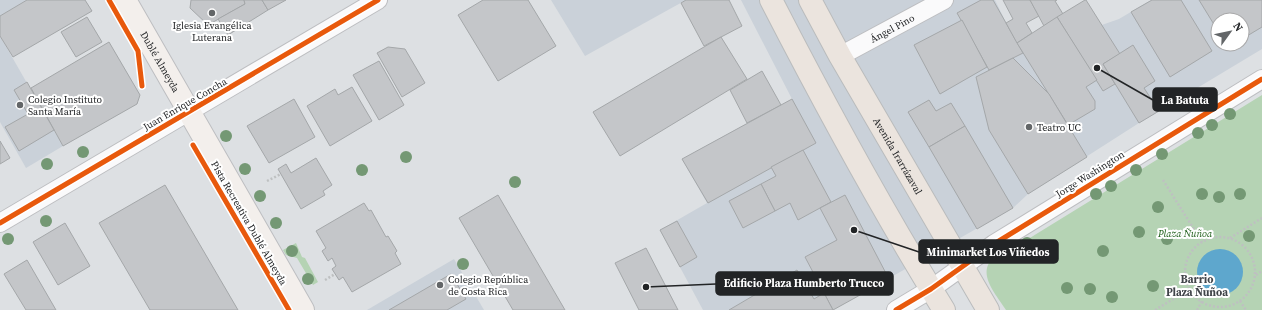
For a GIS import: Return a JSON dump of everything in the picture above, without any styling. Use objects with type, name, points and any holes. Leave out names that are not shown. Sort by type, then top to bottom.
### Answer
[{"type":"main road","name":"Dublé Almeyda","points":[[125,0],[303,310]]},
{"type":"main road","points":[[771,0],[825,103],[944,310]]},
{"type":"main road","name":"Avenida Irarrázaval","points":[[810,0],[840,56],[988,310]]},
{"type":"street","name":"Juan Enrique Concha","points":[[0,223],[378,0]]},
{"type":"street","name":"Ángel Pino","points":[[840,56],[944,0]]},
{"type":"street","name":"Jorge Washington","points":[[896,310],[931,288],[994,244],[1262,79]]},
{"type":"path","points":[[267,181],[281,174]]},
{"type":"path","points":[[1163,180],[1202,242]]},
{"type":"path","points":[[1230,238],[1262,218]]},
{"type":"path","points":[[1219,237],[1230,238],[1246,248],[1253,257],[1255,275],[1252,288],[1240,301],[1228,306],[1218,307],[1202,301],[1190,289],[1186,274],[1188,258],[1193,249],[1202,242],[1219,237]]},
{"type":"path","points":[[1255,275],[1262,271]]},
{"type":"path","points":[[325,280],[335,274]]},
{"type":"path","points":[[1155,310],[1190,289]]},
{"type":"path","points":[[1197,310],[1202,301]]},
{"type":"path","points":[[1240,301],[1246,310]]},
{"type":"shaded area","points":[[0,0],[27,0],[0,16]]},
{"type":"shaded area","points":[[551,0],[686,0],[585,56]]},
{"type":"shaded area","points":[[741,0],[995,0],[1021,53],[1119,19],[1151,0],[1262,0],[1262,49],[1139,123],[1028,194],[1013,208],[833,310],[703,310],[660,230],[707,203],[682,159],[792,99]]},
{"type":"shaded area","name":"Colegio Instituto Santa María","points":[[0,36],[63,146],[26,168],[0,122]]},
{"type":"shaded area","name":"Colegio República de Costa Rica","points":[[454,259],[484,310],[367,310]]},
{"type":"green space","name":"Plaza Ñuñoa","points":[[1262,95],[1262,310],[1006,310],[988,281],[987,269],[989,263]]},
{"type":"green space","points":[[296,243],[302,257],[305,258],[318,282],[313,285],[297,258],[286,255],[283,250]]},
{"type":"water","points":[[1220,249],[1233,253],[1239,259],[1243,272],[1239,285],[1233,291],[1220,295],[1207,291],[1201,285],[1197,272],[1201,259],[1207,253]]},
{"type":"building","points":[[27,0],[85,0],[92,11],[13,57],[0,36],[0,16]]},
{"type":"building","name":"Iglesia Evangélica Luterana","points":[[191,0],[244,0],[245,4],[208,25],[190,8]]},
{"type":"building","points":[[244,0],[262,0],[268,10],[228,35],[218,19],[245,4]]},
{"type":"building","points":[[262,0],[286,0],[268,10]]},
{"type":"building","points":[[483,0],[528,0],[556,46],[498,81],[458,15]]},
{"type":"building","points":[[686,0],[729,0],[742,26],[704,46],[681,3]]},
{"type":"building","points":[[981,0],[993,0],[1023,53],[989,70],[957,13]]},
{"type":"building","points":[[1003,0],[1030,0],[1039,16],[1026,23],[1032,33],[1017,43],[1006,23],[1013,19]]},
{"type":"building","points":[[1030,0],[1057,0],[1055,1],[1063,14],[1044,26]]},
{"type":"building","points":[[1085,0],[1120,54],[1103,64],[1115,84],[1103,91],[1057,17]]},
{"type":"building","points":[[1152,0],[1181,0],[1210,48],[1210,52],[1170,77],[1131,12]]},
{"type":"building","points":[[1199,0],[1262,0],[1262,27],[1250,34],[1250,12],[1210,12],[1210,18]]},
{"type":"building","points":[[87,17],[102,42],[76,57],[61,32]]},
{"type":"building","points":[[1057,17],[1097,80],[1086,87],[1095,101],[1095,109],[1068,125],[1017,43]]},
{"type":"building","points":[[962,20],[987,67],[940,94],[914,45]]},
{"type":"building","points":[[721,37],[747,79],[620,156],[593,112]]},
{"type":"building","points":[[109,42],[140,95],[137,104],[63,146],[31,88]]},
{"type":"building","points":[[1133,45],[1155,81],[1144,88],[1159,111],[1139,123],[1103,64]]},
{"type":"building","points":[[388,47],[405,49],[425,83],[402,97],[377,53]]},
{"type":"building","name":"Teatro UC","points":[[1013,58],[1049,94],[1087,157],[1028,194],[989,130],[976,77]]},
{"type":"building","points":[[379,61],[404,105],[379,120],[353,75]]},
{"type":"building","points":[[762,71],[781,105],[747,123],[730,90]]},
{"type":"building","points":[[27,82],[54,130],[19,151],[5,127],[28,114],[14,90]]},
{"type":"building","points":[[352,87],[372,121],[330,146],[307,106],[335,89],[338,95]]},
{"type":"building","points":[[294,99],[315,137],[269,163],[247,126]]},
{"type":"building","points":[[792,99],[816,143],[708,203],[682,159]]},
{"type":"building","points":[[929,100],[936,111],[951,103],[965,126],[929,147],[908,112]]},
{"type":"building","points":[[965,126],[1013,208],[977,229],[929,147]]},
{"type":"building","points":[[0,141],[10,158],[0,164]]},
{"type":"building","points":[[803,150],[831,202],[798,220],[790,203],[775,211],[761,184],[776,176],[771,167]]},
{"type":"building","points":[[316,158],[332,185],[323,191],[325,195],[301,209],[278,169],[286,164],[291,173]]},
{"type":"building","points":[[761,184],[775,211],[743,228],[729,201]]},
{"type":"building","points":[[165,185],[238,310],[150,310],[99,223]]},
{"type":"building","points":[[498,195],[565,310],[513,310],[459,218]]},
{"type":"building","points":[[845,195],[889,279],[833,310],[805,257],[837,240],[820,208]]},
{"type":"building","points":[[364,203],[369,211],[371,210],[386,237],[388,236],[397,251],[395,253],[401,264],[352,292],[343,277],[339,280],[332,269],[336,266],[332,258],[328,261],[322,251],[326,248],[316,231]]},
{"type":"building","points":[[677,221],[697,257],[680,267],[660,230]]},
{"type":"building","points":[[65,223],[90,266],[58,285],[33,242]]},
{"type":"building","points":[[646,248],[678,310],[639,310],[615,263]]},
{"type":"building","points":[[27,260],[56,310],[26,310],[4,274]]},
{"type":"building","points":[[797,270],[814,299],[824,293],[833,310],[729,310]]},
{"type":"building","points":[[451,274],[466,299],[447,310],[389,310]]},
{"type":"cycle path","points":[[109,0],[138,51],[142,86]]},
{"type":"cycle path","points":[[0,223],[378,0]]},
{"type":"cycle path","points":[[896,310],[931,289],[994,244],[1262,79]]},
{"type":"cycle path","name":"Pista Recreativa Dublé Almeyda","points":[[193,145],[289,310]]},
{"type":"place","name":"Iglesia Evangélica Luterana","points":[[212,13]]},
{"type":"place","name":"La Batuta","points":[[1097,68]]},
{"type":"place","name":"Colegio Instituto Santa María","points":[[20,105]]},
{"type":"place","name":"Teatro UC","points":[[1029,127]]},
{"type":"place","name":"Minimarket Los Viñedos","points":[[854,230]]},
{"type":"place","name":"Colegio República de Costa Rica","points":[[440,285]]},
{"type":"place","name":"Edificio Plaza Humberto Trucco","points":[[646,287]]},
{"type":"district","name":"Barrio Plaza Ñuñoa","points":[[1197,285]]}]
